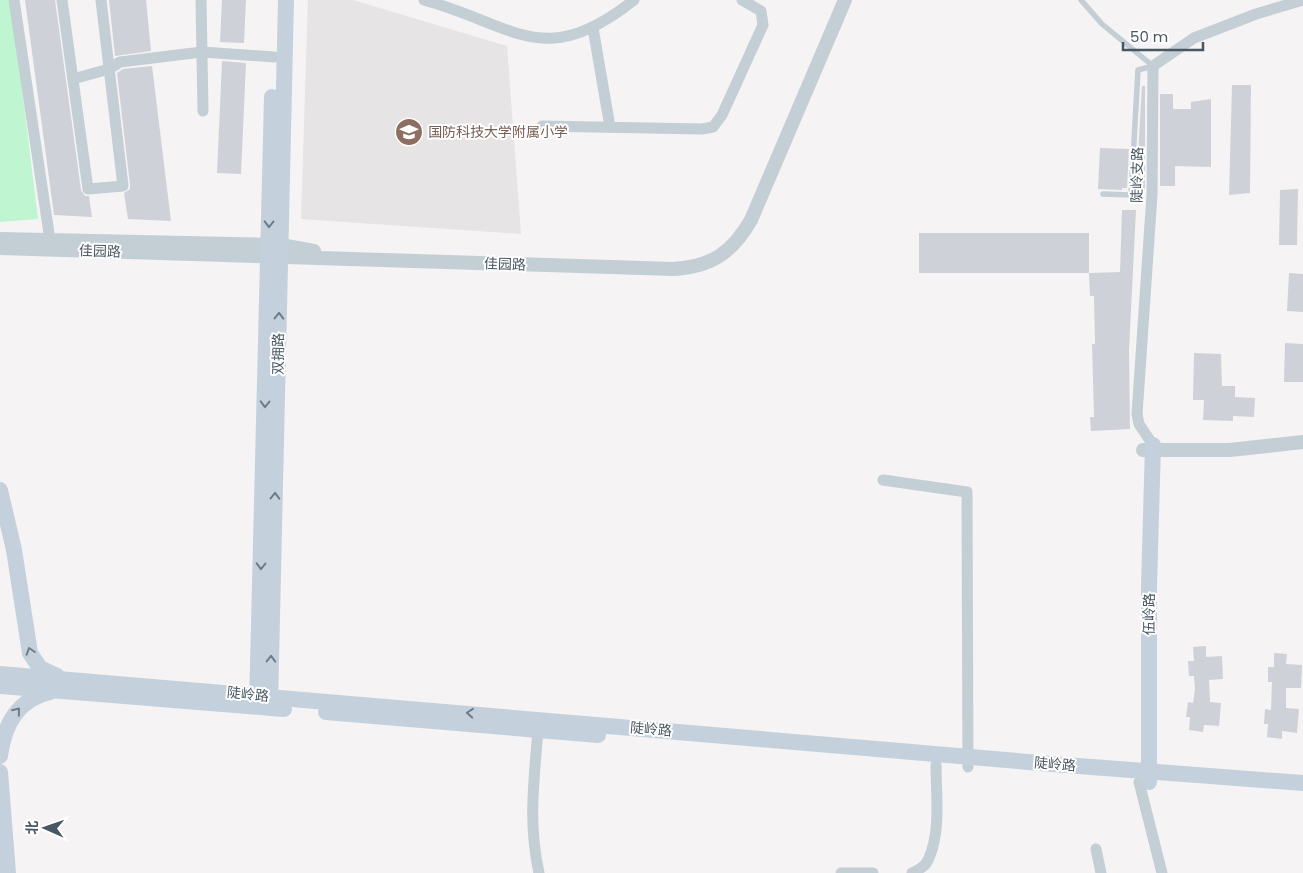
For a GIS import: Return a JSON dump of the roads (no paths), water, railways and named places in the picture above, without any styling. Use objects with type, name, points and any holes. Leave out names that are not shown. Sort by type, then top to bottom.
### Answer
[{"type":"main road","name":"双拥路","points":[[275,0],[275,251]]},
{"type":"main road","name":"双拥路","points":[[264,701],[275,251],[286,0]]},
{"type":"main road","name":"伍岭路","points":[[1144,777],[1149,594],[1148,448]]},
{"type":"main road","points":[[0,490],[14,550],[30,653],[40,668],[66,685]]},
{"type":"main road","name":"陡岭路","points":[[0,674],[66,685],[1144,777],[1303,793]]},
{"type":"main road","name":"陡岭路","points":[[0,686],[66,685]]},
{"type":"main road","points":[[0,756],[5,733],[20,707],[41,694],[66,685]]},
{"type":"main road","name":"陡岭路","points":[[264,701],[538,730],[936,764],[968,762]]},
{"type":"main road","points":[[0,772],[8,873]]},
{"type":"main road","name":"陡岭路","points":[[1144,777],[1303,783]]},
{"type":"street","points":[[14,0],[50,240]]},
{"type":"street","points":[[62,0],[88,189],[123,186],[101,0]]},
{"type":"street","points":[[201,0],[203,111]]},
{"type":"street","points":[[424,0],[436,2],[513,33],[533,38],[572,36],[593,28],[634,0]]},
{"type":"street","points":[[542,126],[702,129],[717,123],[763,25],[761,11],[742,0]]},
{"type":"street","name":"佳园路","points":[[0,248],[322,251],[648,261],[685,261],[704,256],[727,241],[744,216],[835,0]]},
{"type":"street","name":"佳园路","points":[[0,238],[673,269],[706,263],[731,248],[742,237],[751,220],[845,0]]},
{"type":"street","points":[[1153,66],[1194,38],[1256,14],[1303,0]]},
{"type":"street","points":[[593,28],[610,127]]},
{"type":"street","points":[[73,79],[109,70],[120,62],[202,52],[274,57]]},
{"type":"street","name":"陡岭支路","points":[[1148,448],[1139,424],[1138,414],[1152,195],[1153,66]]},
{"type":"street","points":[[1148,448],[1249,444],[1303,437]]},
{"type":"street","points":[[1148,448],[1230,450],[1303,442]]},
{"type":"street","points":[[883,480],[967,492],[968,762]]},
{"type":"street","points":[[538,730],[531,819],[533,843],[539,873]]},
{"type":"street","points":[[912,873],[922,868],[929,858],[931,850],[936,825],[936,764]]},
{"type":"street","points":[[1144,777],[1162,873]]},
{"type":"street","points":[[1096,849],[1101,873]]},
{"type":"street","points":[[841,873],[874,873]]},
{"type":"lane","points":[[1080,0],[1102,24],[1153,66]]},
{"type":"lane","points":[[1103,194],[1131,195],[1138,70],[1153,66]]},
{"type":"place","name":"国防科技大学附属小学","points":[[409,132]]}]
